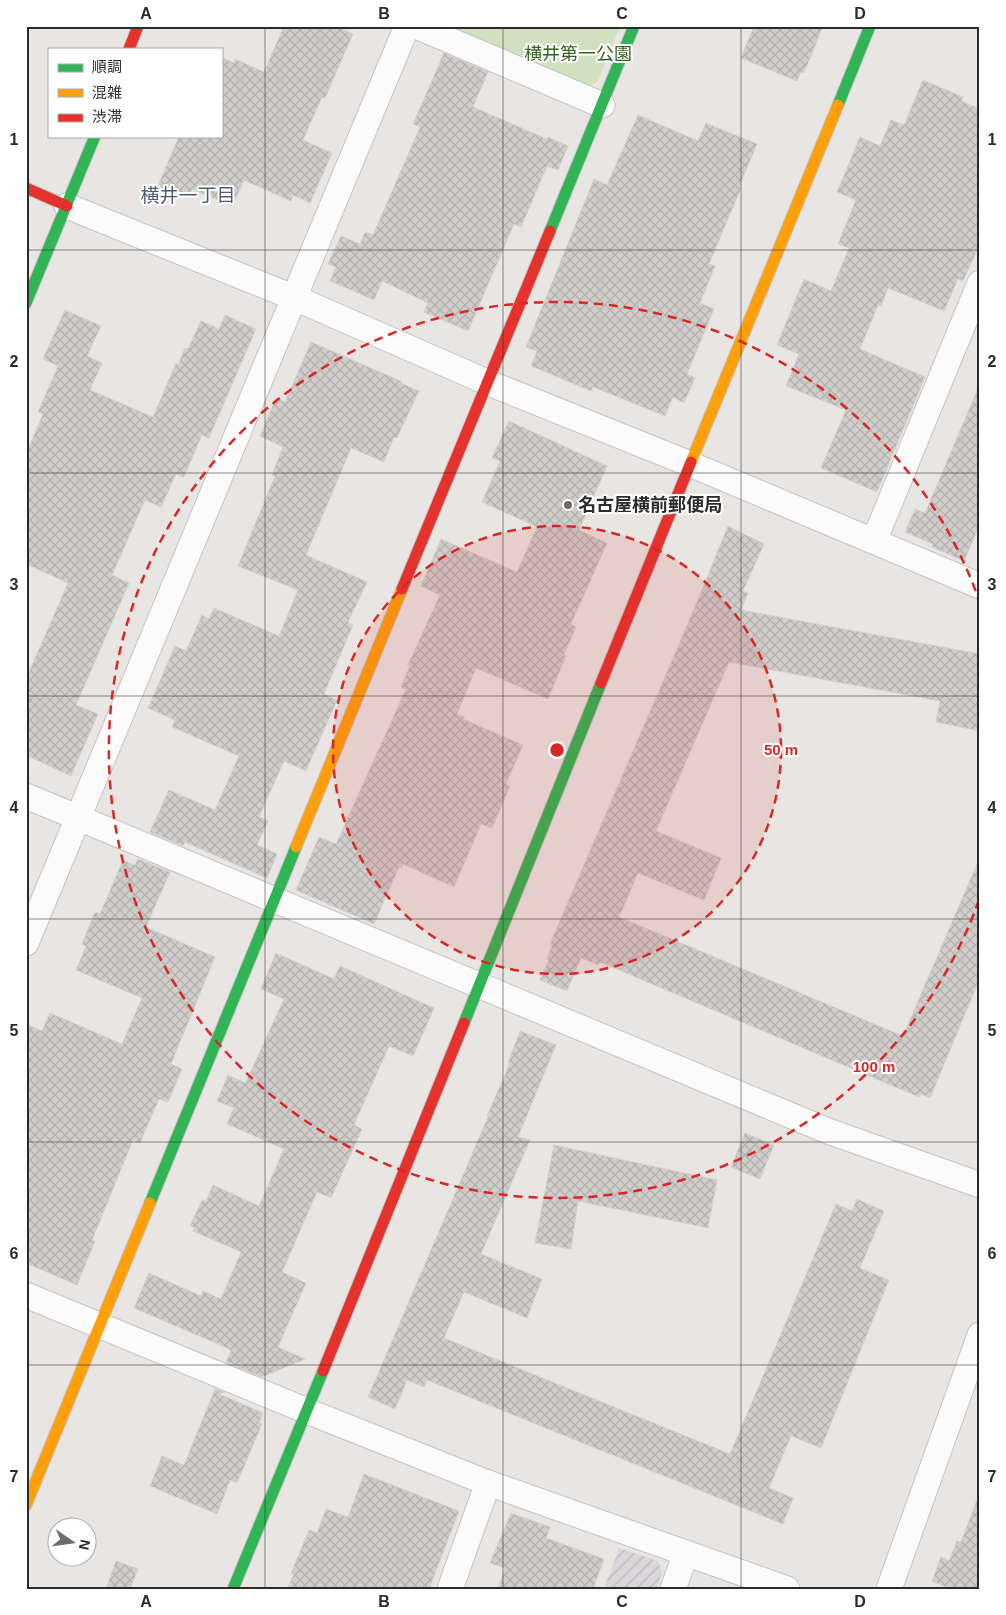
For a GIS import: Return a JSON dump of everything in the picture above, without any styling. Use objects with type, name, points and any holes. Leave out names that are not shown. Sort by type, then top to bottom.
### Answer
[{"type":"street","points":[[129,48],[138,26]]},
{"type":"street","points":[[26,943],[407,26]]},
{"type":"street","points":[[416,26],[602,105]]},
{"type":"street","points":[[26,1505],[489,383],[634,26]]},
{"type":"street","points":[[234,1589],[690,464],[870,26]]},
{"type":"street","points":[[26,302],[94,138]]},
{"type":"street","points":[[26,188],[295,298],[489,383],[690,464],[980,586]]},
{"type":"street","points":[[874,541],[980,283]]},
{"type":"street","points":[[26,796],[828,1131],[980,1185]]},
{"type":"street","points":[[26,1295],[488,1484],[787,1589]]},
{"type":"street","points":[[889,1589],[980,1335]]},
{"type":"street","points":[[450,1589],[488,1484]]},
{"type":"street","points":[[673,1589],[686,1553]]},
{"type":"shaded area","points":[[619,1548],[658,1561],[662,1572],[657,1589],[604,1589]]},
{"type":"green space","name":"横井第一公園","points":[[441,26],[620,26],[598,81],[587,87]]},
{"type":"building","points":[[284,26],[335,26],[353,34],[325,98],[322,97],[303,140],[332,153],[310,203],[293,195],[291,201],[244,180],[232,206],[192,189],[189,197],[180,194],[179,197],[157,188],[178,138],[222,138],[222,57],[234,63],[235,59],[264,72]]},
{"type":"building","points":[[754,26],[823,26],[804,73],[801,72],[797,81],[741,58]]},
{"type":"building","points":[[444,53],[488,72],[473,107],[568,146],[558,170],[547,166],[521,227],[514,224],[468,331],[424,312],[428,303],[382,281],[374,300],[330,281],[336,267],[328,264],[341,236],[360,244],[365,232],[373,235],[420,127],[413,124]]},
{"type":"building","points":[[923,80],[963,97],[961,101],[980,109],[980,244],[963,281],[958,279],[944,311],[888,288],[881,306],[878,305],[860,349],[925,377],[877,492],[821,468],[846,410],[786,386],[799,354],[777,345],[804,279],[831,291],[849,248],[838,244],[856,200],[837,192],[860,137],[880,146],[891,120],[904,125]]},
{"type":"building","points":[[638,115],[698,141],[706,123],[757,144],[709,264],[715,266],[700,303],[714,309],[687,374],[695,378],[684,403],[673,397],[665,416],[593,387],[591,391],[531,366],[537,351],[526,347],[594,179],[607,185]]},
{"type":"building","points":[[65,310],[101,326],[87,356],[102,363],[90,390],[153,417],[176,363],[178,365],[185,348],[188,349],[201,321],[219,329],[225,315],[256,329],[209,438],[202,435],[184,477],[176,474],[161,507],[145,500],[112,575],[129,583],[76,705],[98,714],[71,776],[26,755],[26,679],[68,583],[26,564],[26,454],[43,414],[38,412],[58,366],[43,359]]},
{"type":"building","points":[[311,342],[401,381],[401,383],[419,391],[397,438],[394,437],[384,462],[351,448],[306,555],[367,582],[348,622],[353,625],[324,694],[337,700],[306,771],[284,761],[259,817],[268,821],[257,845],[277,854],[267,878],[185,842],[183,846],[150,832],[169,790],[215,810],[239,756],[172,727],[175,720],[148,708],[175,646],[186,651],[202,615],[209,619],[214,608],[279,636],[298,590],[238,566],[275,476],[272,475],[283,447],[260,436],[276,398],[285,402]]},
{"type":"building","points":[[979,386],[980,524],[964,561],[932,547],[933,544],[905,532],[915,509],[925,513]]},
{"type":"building","points":[[509,421],[607,466],[579,530],[607,543],[571,624],[576,627],[548,699],[476,668],[457,714],[464,717],[463,719],[523,745],[506,784],[510,786],[492,828],[481,824],[454,887],[403,864],[402,868],[399,867],[374,924],[296,890],[319,837],[336,844],[406,689],[401,687],[410,666],[408,665],[440,595],[421,586],[441,539],[517,572],[537,527],[482,502],[500,461],[492,458]]},
{"type":"building","points":[[728,526],[764,544],[743,591],[748,593],[741,610],[980,654],[980,731],[936,722],[940,701],[729,662],[656,831],[721,858],[704,900],[638,873],[619,917],[903,1036],[980,857],[980,978],[930,1098],[921,1094],[919,1097],[600,962],[598,965],[581,958],[567,991],[540,980],[549,960],[547,959],[552,945],[550,944]]},
{"type":"building","points":[[138,859],[170,872],[146,927],[215,957],[171,1064],[182,1069],[168,1102],[159,1099],[140,1143],[133,1140],[92,1240],[95,1241],[77,1285],[26,1263],[26,1024],[42,1031],[50,1013],[122,1044],[142,998],[76,970],[86,946],[82,944],[95,912],[100,914],[123,860],[135,865]]},
{"type":"building","points":[[276,953],[334,979],[340,966],[434,1008],[413,1056],[389,1046],[354,1125],[362,1129],[331,1198],[317,1192],[282,1272],[306,1283],[278,1347],[305,1359],[262,1377],[226,1362],[231,1351],[227,1348],[134,1308],[149,1273],[201,1296],[203,1291],[221,1299],[241,1252],[193,1231],[195,1228],[190,1226],[202,1200],[206,1201],[213,1185],[259,1206],[284,1149],[227,1124],[234,1108],[217,1101],[228,1075],[246,1082],[284,999],[261,989]]},
{"type":"building","points":[[520,1031],[556,1045],[518,1137],[530,1140],[481,1254],[542,1279],[527,1318],[464,1292],[444,1338],[730,1454],[836,1204],[852,1211],[857,1199],[884,1211],[860,1268],[889,1280],[821,1448],[791,1436],[769,1488],[793,1498],[783,1524],[427,1380],[424,1387],[407,1380],[395,1409],[368,1397],[488,1117],[510,1063],[508,1063]]},
{"type":"building","points":[[745,1133],[774,1145],[760,1179],[731,1167]]},
{"type":"building","points":[[554,1145],[717,1180],[708,1228],[578,1201],[571,1249],[535,1243]]},
{"type":"building","points":[[215,1389],[224,1392],[219,1394],[263,1413],[259,1423],[262,1424],[237,1483],[230,1480],[217,1514],[150,1486],[162,1456],[184,1465]]},
{"type":"building","points":[[364,1474],[459,1511],[429,1589],[287,1589],[294,1574],[291,1573],[309,1530],[317,1533],[326,1509],[348,1517]]},
{"type":"building","points":[[977,1500],[980,1500],[980,1589],[951,1589],[932,1581],[941,1557],[949,1561],[957,1541],[961,1542]]},
{"type":"building","points":[[511,1513],[550,1527],[546,1538],[604,1559],[593,1589],[498,1589],[505,1568],[490,1563]]},
{"type":"building","points":[[116,1561],[138,1569],[130,1589],[106,1589]]},
{"type":"traffic: fast","points":[[550,231],[634,26]]},
{"type":"traffic: fast","points":[[838,105],[870,26]]},
{"type":"traffic: fast","points":[[26,303],[94,138]]},
{"type":"traffic: fast","points":[[464,1023],[601,683]]},
{"type":"traffic: fast","points":[[150,1203],[296,847]]},
{"type":"traffic: fast","points":[[233,1589],[323,1371]]},
{"type":"traffic: slow","points":[[691,462],[838,105]]},
{"type":"traffic: slow","points":[[296,847],[402,589]]},
{"type":"traffic: slow","points":[[26,1505],[150,1203]]},
{"type":"traffic: jam","points":[[129,48],[138,26]]},
{"type":"traffic: jam","points":[[26,188],[67,206]]},
{"type":"traffic: jam","points":[[402,589],[550,231]]},
{"type":"traffic: jam","points":[[601,683],[691,462]]},
{"type":"traffic: jam","points":[[323,1371],[464,1023]]},
{"type":"place","name":"名古屋横前郵便局","points":[[568,505]]},
{"type":"district","name":"横井一丁目","points":[[188,195]]}]
